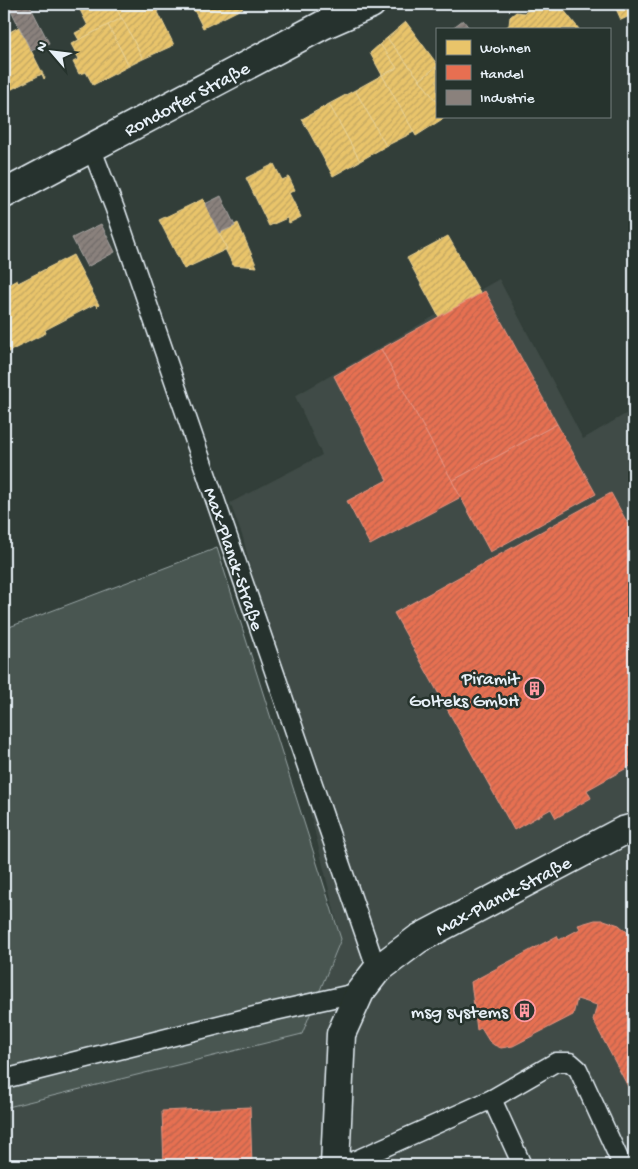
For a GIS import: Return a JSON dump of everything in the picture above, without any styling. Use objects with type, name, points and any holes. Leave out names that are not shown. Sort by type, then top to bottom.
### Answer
[{"type":"street","name":"Rondorfer Straße","points":[[4,194],[323,25],[371,4]]},
{"type":"street","name":"Max-Planck-Straße","points":[[335,1165],[341,1034],[360,992],[377,970],[418,939],[623,831],[634,828]]},
{"type":"lane","name":"Max-Planck-Straße","points":[[91,148],[118,218],[377,970]]},
{"type":"lane","points":[[4,1079],[266,1013],[360,992]]},
{"type":"lane","points":[[345,1165],[492,1099],[556,1062],[570,1062],[578,1069],[622,1165]]},
{"type":"lane","points":[[492,1099],[522,1165]]},
{"type":"shaded area","points":[[499,279],[583,439],[634,409],[634,1165],[4,1165],[4,1108],[302,1034],[341,939],[243,538],[230,503],[322,455],[295,396]]},
{"type":"shaded area","points":[[217,548],[341,939],[302,1034],[4,1108],[4,629]]},
{"type":"building: Wohnen","points":[[77,4],[114,4],[122,18],[79,40],[75,33],[88,26]]},
{"type":"building: Wohnen","points":[[119,4],[154,4],[174,45],[143,59],[115,6]]},
{"type":"building: Wohnen","points":[[191,4],[240,4],[243,8],[203,28]]},
{"type":"building: Wohnen","points":[[536,4],[559,4],[578,28],[505,28],[509,25],[510,17],[516,12],[524,13]]},
{"type":"building: Wohnen","points":[[614,4],[634,4],[634,14],[621,20]]},
{"type":"building: Wohnen","points":[[122,18],[143,59],[129,66],[108,25]]},
{"type":"building: Wohnen","points":[[406,22],[436,63],[436,67],[420,80],[387,38]]},
{"type":"building: Wohnen","points":[[108,25],[129,66],[93,85],[86,72],[79,74],[73,62],[79,59],[71,44]]},
{"type":"building: Wohnen","points":[[19,27],[45,78],[42,74],[4,93],[4,35]]},
{"type":"building: Wohnen","points":[[387,38],[436,101],[436,118],[444,118],[416,136],[382,75],[397,68],[380,44]]},
{"type":"building: Wohnen","points":[[380,44],[397,68],[382,75],[370,53]]},
{"type":"building: Wohnen","points":[[436,67],[436,101],[420,80]]},
{"type":"building: Wohnen","points":[[382,75],[414,132],[386,146],[355,90]]},
{"type":"building: Wohnen","points":[[355,90],[386,146],[360,161],[329,104]]},
{"type":"building: Wohnen","points":[[329,104],[360,161],[333,176],[302,119]]},
{"type":"building: Wohnen","points":[[274,164],[282,180],[289,177],[295,190],[289,193],[301,217],[289,223],[287,218],[269,226],[246,178]]},
{"type":"building: Wohnen","points":[[203,199],[227,249],[184,269],[159,220]]},
{"type":"building: Wohnen","points":[[238,223],[257,267],[233,265],[225,249],[227,249],[219,233]]},
{"type":"building: Wohnen","points":[[448,236],[481,294],[439,317],[407,258]]},
{"type":"building: Wohnen","points":[[73,255],[99,305],[97,307],[95,304],[45,330],[46,333],[4,354],[4,287],[17,280],[18,283]]},
{"type":"building: Handel","points":[[485,291],[557,424],[452,481],[381,349]]},
{"type":"building: Handel","points":[[381,349],[461,497],[370,545],[347,501],[387,480],[334,376]]},
{"type":"building: Handel","points":[[557,424],[596,494],[490,552],[452,481]]},
{"type":"building: Handel","name":"Piramit Golteks GmbH","points":[[611,493],[634,535],[634,764],[587,790],[591,798],[556,818],[551,809],[514,830],[394,613]]},
{"type":"building: Handel","name":"msg systems","points":[[595,920],[604,920],[619,925],[634,938],[634,1098],[593,1020],[597,1005],[577,999],[573,1015],[513,1046],[501,1048],[494,1045],[489,1041],[481,1028],[477,1030],[471,982],[557,936],[559,940],[580,929],[578,925]]},
{"type":"building: Handel","points":[[250,1107],[252,1165],[164,1165],[162,1111]]},
{"type":"building: Industrie","points":[[12,4],[29,4],[49,43],[31,51],[9,6]]},
{"type":"building: Industrie","points":[[463,20],[469,28],[452,28]]},
{"type":"building: Industrie","points":[[221,196],[235,226],[219,233],[205,204]]},
{"type":"building: Industrie","points":[[101,224],[115,252],[87,267],[72,238]]},
{"type":"place","name":"Piramit Golteks GmbH","points":[[535,688]]},
{"type":"place","name":"msg systems","points":[[524,1010]]}]
